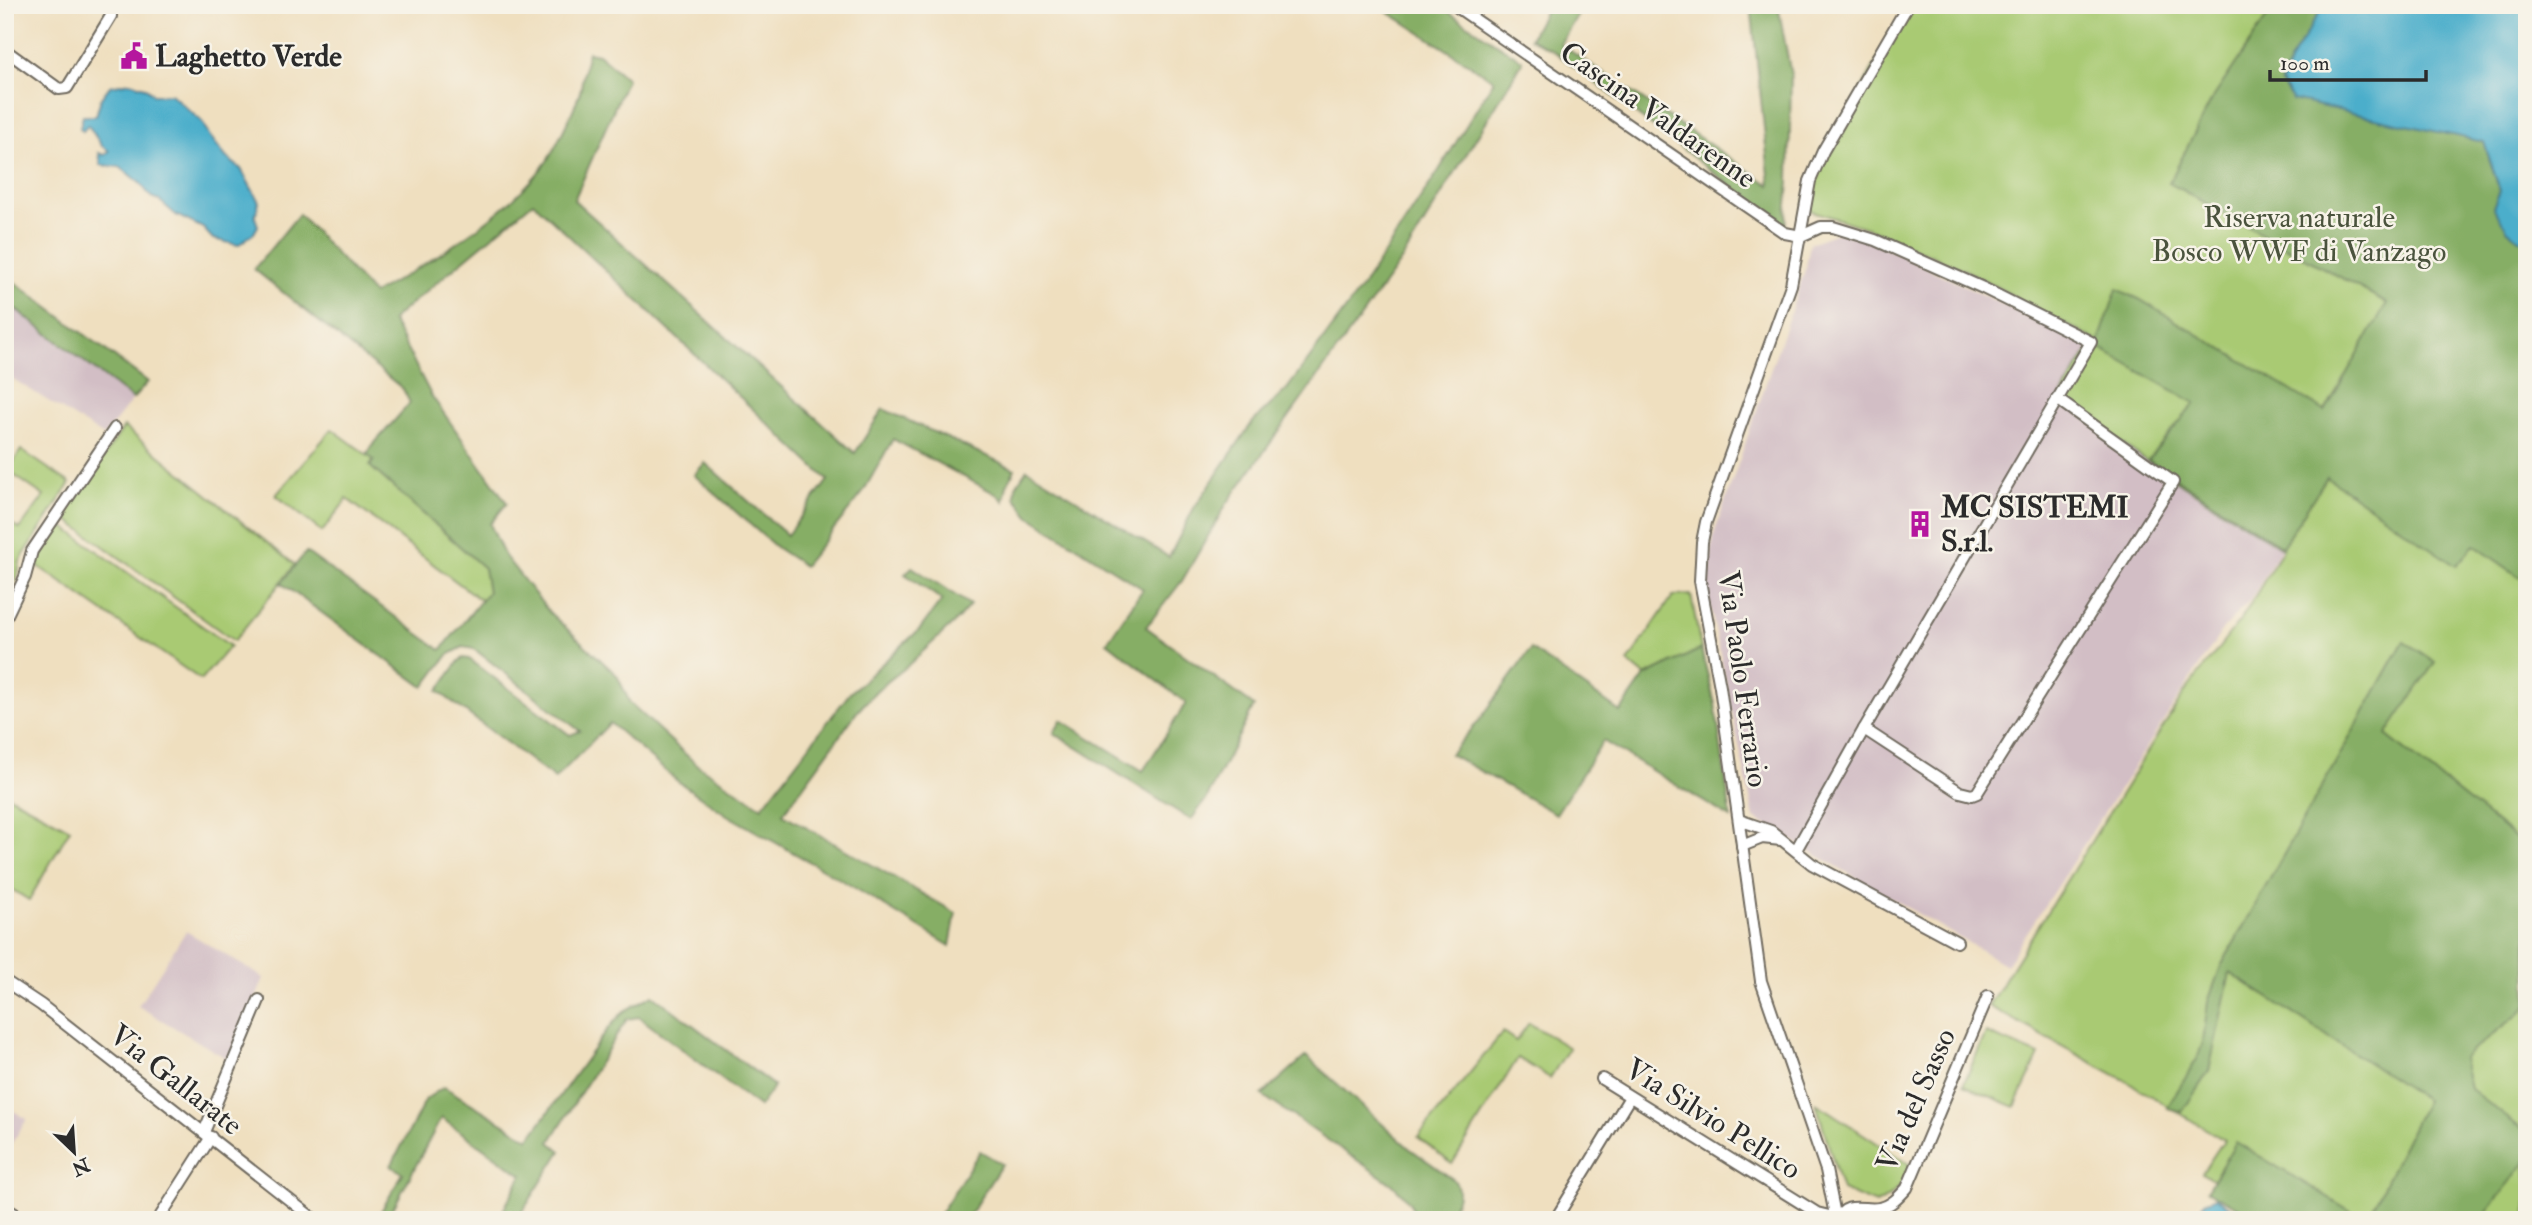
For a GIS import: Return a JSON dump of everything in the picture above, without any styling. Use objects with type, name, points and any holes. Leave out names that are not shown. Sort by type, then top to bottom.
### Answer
[{"type":"street","points":[[5,50],[59,89],[67,88],[111,16],[111,5]]},
{"type":"street","name":"Cascina Valdarenne","points":[[1454,5],[1785,233],[1801,236]]},
{"type":"street","name":"Via Paolo Ferrario","points":[[1837,1218],[1831,1187],[1761,981],[1720,687],[1700,581],[1702,542],[1706,522],[1791,285],[1810,181],[1908,5]]},
{"type":"street","points":[[1796,850],[1864,729],[2091,344],[2089,340],[1983,288],[1875,240],[1833,227],[1821,228],[1801,236]]},
{"type":"street","points":[[1864,729],[1960,792],[1972,795],[1977,793],[2174,482],[2057,399]]},
{"type":"street","points":[[5,619],[32,551],[115,428]]},
{"type":"street","points":[[1739,820],[1762,826],[1812,863],[1957,942]]},
{"type":"street","points":[[1742,846],[1762,838],[1781,840]]},
{"type":"street","name":"Via Gallarate","points":[[5,981],[41,1005],[315,1220]]},
{"type":"street","name":"Via del Sasso","points":[[1851,1207],[1874,1209],[1888,1205],[1912,1179],[1988,996]]},
{"type":"street","points":[[158,1220],[208,1135],[259,1000]]},
{"type":"street","name":"Via Silvio Pellico","points":[[1602,1079],[1817,1213],[1837,1218]]},
{"type":"street","points":[[1555,1220],[1630,1097]]},
{"type":"street","points":[[1831,1187],[1840,1200],[1851,1207]]},
{"type":"street","points":[[1837,1218],[1841,1212],[1851,1207]]},
{"type":"street","points":[[5,1208],[25,1220]]},
{"type":"street","name":"Via del Sasso","points":[[1860,1220],[1874,1209]]},
{"type":"shaded area","points":[[1840,232],[1871,241],[2078,341],[2097,347],[2282,547],[2251,599],[2223,629],[2006,965],[1754,818],[1707,590],[1714,534],[1806,267],[1810,243]]},
{"type":"shaded area","points":[[5,301],[133,399],[104,436],[5,374]]},
{"type":"shaded area","points":[[186,931],[264,978],[231,1061],[138,1006]]},
{"type":"shaded area","points":[[5,1106],[27,1119],[5,1154]]},
{"type":"green space","points":[[1377,5],[1438,5],[1523,61],[1403,258],[1226,505],[1182,581],[1146,627],[1254,706],[1207,798],[1191,820],[1054,733],[1061,720],[1143,771],[1186,703],[1107,642],[1143,589],[1029,516],[1015,497],[1016,486],[1027,469],[1169,557],[1194,508],[1252,423],[1287,389],[1362,287],[1438,172],[1494,80]]},
{"type":"green space","points":[[1548,5],[1584,5],[1560,44],[1770,185],[1751,5],[1778,5],[1791,75],[1789,182],[1785,227],[1551,49],[1530,38]]},
{"type":"green space","name":"Riserva naturale Bosco WWF di Vanzago","points":[[1908,5],[2527,5],[2527,1220],[2269,1220],[2202,1173],[2224,1140],[2123,1079],[1988,1006],[2185,692],[2242,618],[2283,549],[2158,469],[2059,399],[2095,340],[1967,271],[1873,230],[1803,208],[1809,182]]},
{"type":"green space","points":[[2275,5],[2324,5],[2290,60],[2281,83],[2293,99],[2484,142],[2500,191],[2508,231],[2527,244],[2527,582],[2474,545],[2456,566],[2327,477],[2282,547],[2148,460],[2195,403],[2097,347],[2117,289],[2139,299],[2325,411],[2387,303],[2169,183],[2211,101]]},
{"type":"green space","points":[[588,52],[598,54],[627,79],[574,200],[855,453],[883,409],[1015,469],[1007,485],[1004,501],[998,495],[893,439],[862,494],[804,566],[777,548],[694,475],[705,463],[787,535],[828,480],[533,202],[392,320],[431,395],[507,503],[490,524],[504,555],[550,613],[617,675],[630,703],[696,764],[762,807],[850,693],[920,629],[942,600],[905,574],[912,567],[970,605],[905,668],[877,690],[857,712],[783,814],[956,913],[950,946],[727,815],[676,780],[610,723],[555,779],[438,691],[459,661],[463,658],[469,659],[570,735],[580,731],[474,649],[463,647],[448,655],[424,687],[281,583],[306,552],[441,650],[488,592],[484,568],[370,466],[374,460],[367,455],[372,446],[410,403],[403,389],[254,269],[299,214],[373,294],[419,268],[467,236],[512,200],[547,161],[579,95]]},
{"type":"green space","points":[[5,275],[148,382],[133,399],[5,301]]},
{"type":"green space","points":[[124,427],[295,565],[234,641],[62,516]]},
{"type":"green space","points":[[332,429],[374,460],[370,466],[484,568],[488,592],[482,601],[347,499],[322,532],[276,495]]},
{"type":"green space","points":[[21,450],[70,483],[20,561],[18,575],[5,606],[5,520],[20,529],[44,496],[8,471]]},
{"type":"green space","points":[[57,522],[230,646],[201,680],[32,562]]},
{"type":"green space","points":[[1691,595],[1701,649],[1645,676],[1628,662],[1673,596]]},
{"type":"green space","points":[[2404,641],[2435,662],[2386,735],[2527,847],[2527,1005],[2463,1058],[2470,1089],[2527,1133],[2527,1161],[2480,1220],[2367,1220],[2426,1100],[2230,973],[2209,1071],[2182,1112],[2167,1108],[2197,1059],[2203,1042],[2208,1002],[2221,966]]},
{"type":"green space","points":[[1531,649],[1620,712],[1645,676],[1701,649],[1715,704],[1731,818],[1603,741],[1556,814],[1450,754],[1479,721]]},
{"type":"green space","points":[[5,794],[70,829],[29,900],[5,885]]},
{"type":"green space","points":[[653,995],[774,1086],[759,1107],[639,1017],[627,1019],[550,1142],[561,1151],[517,1220],[498,1220],[522,1175],[441,1118],[387,1220],[376,1220],[403,1173],[391,1166],[426,1099],[444,1087],[529,1139],[608,1029],[624,1011]]},
{"type":"green space","points":[[1529,1023],[1569,1048],[1550,1078],[1518,1058],[1452,1164],[1418,1137],[1503,1032],[1516,1041]]},
{"type":"green space","points":[[1986,1033],[2039,1055],[2015,1107],[1963,1085]]},
{"type":"green space","points":[[1306,1056],[1409,1148],[1454,1180],[1458,1195],[1444,1220],[1415,1220],[1410,1204],[1392,1184],[1262,1095]]},
{"type":"green space","points":[[1816,1103],[1912,1166],[1894,1193],[1876,1204],[1842,1190]]},
{"type":"green space","points":[[2236,1142],[2366,1220],[2259,1220],[2207,1190]]},
{"type":"green space","points":[[980,1151],[1002,1164],[966,1220],[936,1220]]},
{"type":"water","points":[[2324,5],[2527,5],[2527,244],[2508,231],[2493,207],[2500,191],[2484,142],[2293,100],[2281,83],[2290,60]]},
{"type":"water","name":"Laghetto Verde","points":[[130,82],[145,87],[154,95],[171,94],[202,122],[226,157],[241,169],[259,202],[255,217],[258,226],[254,233],[238,245],[213,239],[203,228],[176,215],[159,200],[151,197],[141,184],[120,167],[101,165],[99,153],[104,155],[109,151],[102,146],[88,125],[83,131],[80,128],[83,116],[96,116],[101,98],[110,86]]},
{"type":"water","points":[[2216,1197],[2245,1220],[2196,1220],[2205,1202]]},
{"type":"place","name":"Laghetto Verde","points":[[134,56]]},
{"type":"place","name":"MC SISTEMI S.r.l.","points":[[1920,524]]}]
